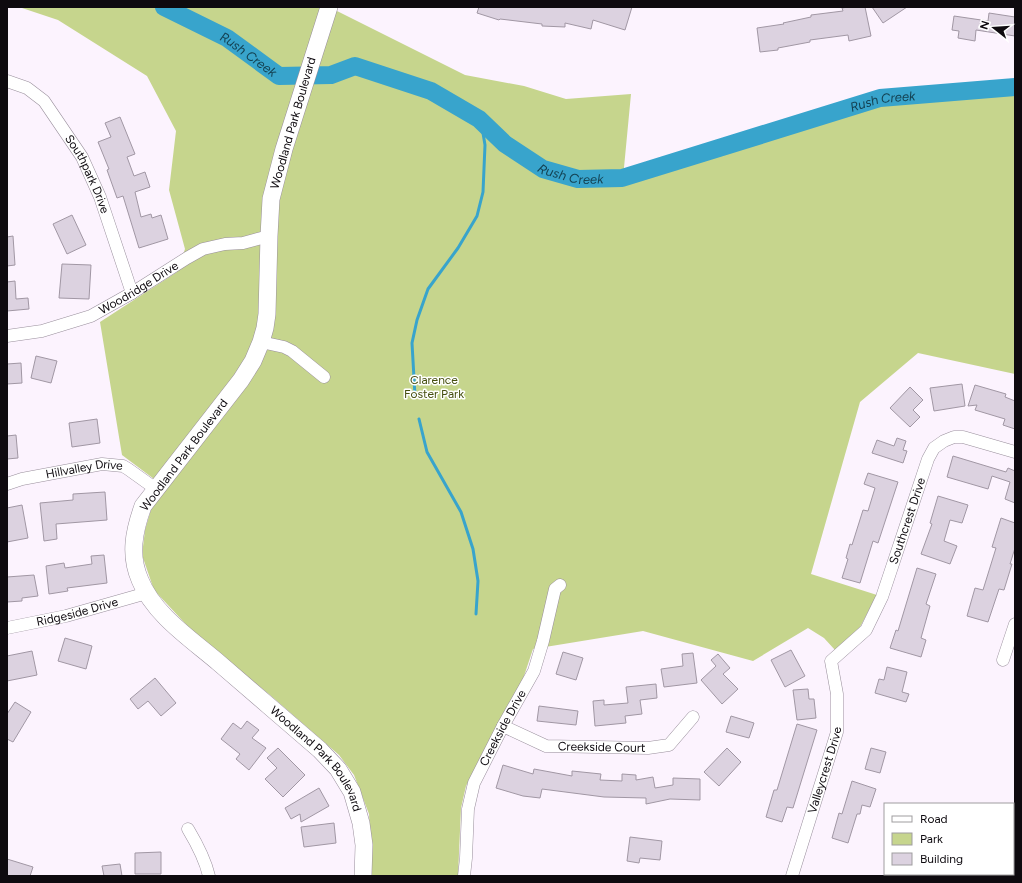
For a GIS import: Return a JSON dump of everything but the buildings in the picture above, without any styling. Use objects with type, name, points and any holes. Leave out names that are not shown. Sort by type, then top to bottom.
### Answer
[{"type":"street","name":"Woodland Park Boulevard","points":[[327,13],[284,149],[271,199],[267,314],[266,328],[261,342],[253,361],[241,380],[143,506],[137,522],[133,545],[133,556],[140,580],[159,610],[320,750],[338,769],[352,792],[361,823],[364,844],[363,876]]},
{"type":"street","name":"Southpark Drive","points":[[7,81],[27,88],[44,101],[82,157],[100,198],[132,293]]},
{"type":"street","name":"Woodridge Drive","points":[[7,336],[42,331],[91,316],[132,293],[203,249],[225,244],[243,243],[269,236]]},
{"type":"street","points":[[261,342],[284,346],[324,377]]},
{"type":"street","name":"Southcrest Drive","points":[[831,661],[866,630],[882,597],[928,459],[934,448],[944,441],[954,437],[963,437],[1015,452]]},
{"type":"street","name":"Hillvalley Drive","points":[[7,484],[22,479],[102,464],[123,466],[156,489]]},
{"type":"street","name":"Creekside Drive","points":[[464,876],[468,809],[474,783],[502,726],[534,671],[543,641],[555,589],[560,585]]},
{"type":"street","name":"Ridgeside Drive","points":[[7,628],[66,616],[147,593]]},
{"type":"street","points":[[1003,660],[1015,624]]},
{"type":"street","name":"Valleycrest Drive","points":[[792,876],[837,732],[837,694],[831,661]]},
{"type":"street","name":"Creekside Court","points":[[502,726],[546,746],[648,748],[669,745],[693,717]]},
{"type":"street","points":[[188,829],[197,844],[209,876]]},
{"type":"green space","name":"Clarence Foster Park","points":[[19,7],[329,7],[465,75],[524,86],[566,99],[631,94],[623,178],[880,98],[1015,87],[1015,374],[918,353],[860,402],[811,574],[877,595],[860,627],[835,650],[824,638],[808,628],[753,661],[643,631],[533,649],[522,682],[466,786],[461,808],[458,876],[372,876],[369,814],[354,775],[339,755],[270,695],[194,633],[154,590],[142,555],[145,530],[152,506],[166,488],[122,455],[100,322],[177,272],[185,249],[169,190],[176,131],[147,76],[58,20]]},
{"type":"waterway","name":"Rush Creek","points":[[164,7],[227,38],[279,76],[331,75],[355,66],[431,91],[479,119],[505,144],[543,169],[578,179],[622,178],[880,98],[1015,87]]},
{"type":"waterway","points":[[415,396],[412,343],[417,320],[428,289],[458,248],[477,216],[483,192],[485,145],[481,121]]},
{"type":"waterway","points":[[419,419],[427,452],[461,512],[473,549],[478,581],[476,614]]}]
